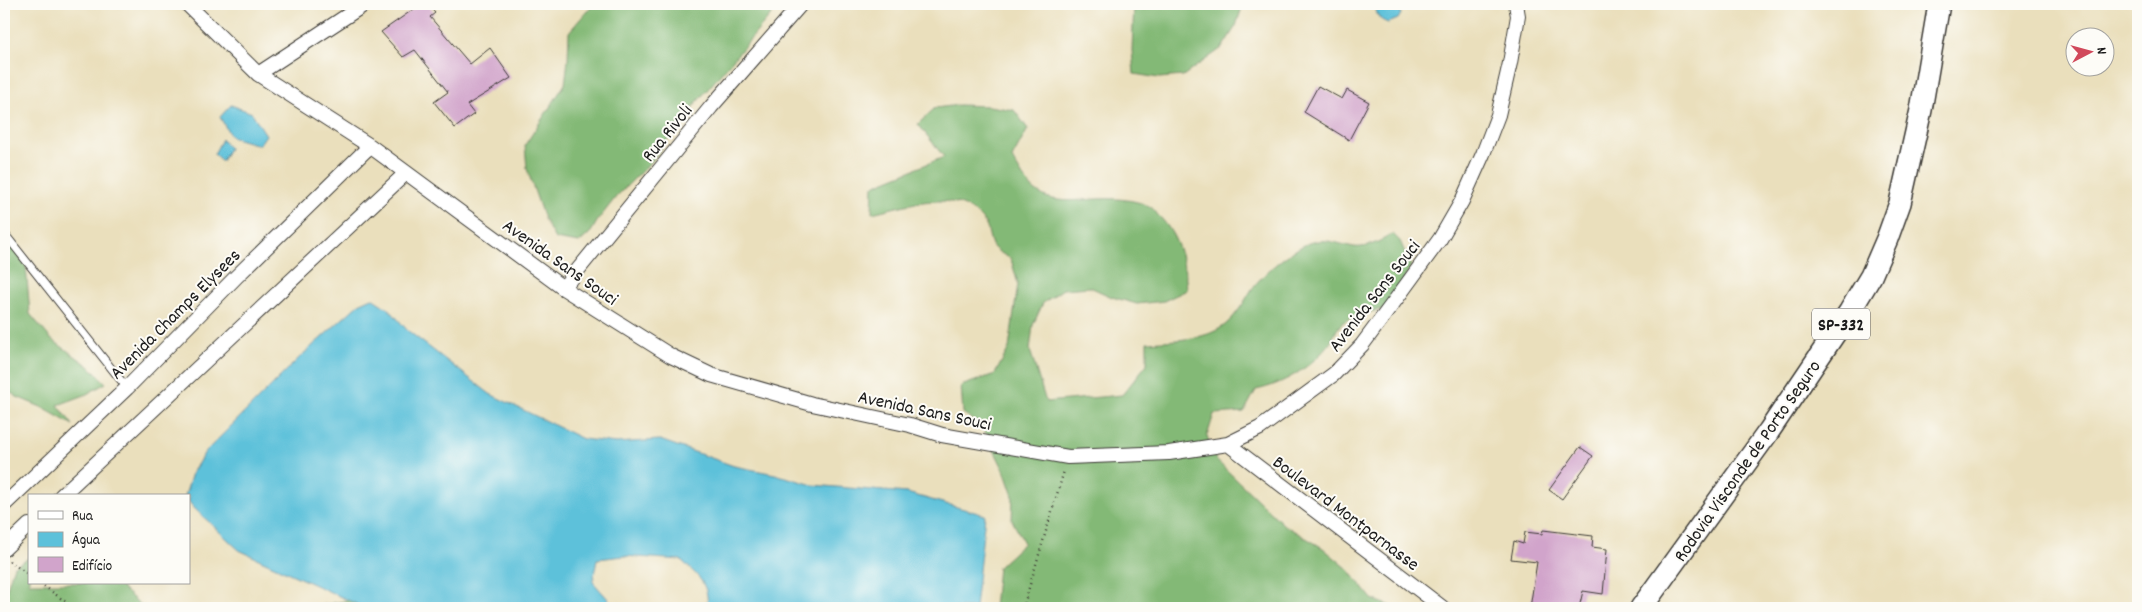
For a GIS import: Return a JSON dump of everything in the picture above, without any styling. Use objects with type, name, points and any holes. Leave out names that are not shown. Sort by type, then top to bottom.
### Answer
[{"type":"main road","name":"Rodovia Visconde de Porto Seguro","points":[[1643,606],[1770,431],[1850,311],[1871,276],[1887,240],[1900,202],[1921,110],[1939,4]]},
{"type":"street","name":"Avenida Sans Souci","points":[[187,4],[258,74],[370,146],[405,174],[563,288],[671,356],[711,375],[812,404],[910,425],[942,435],[1068,457],[1169,453],[1228,444],[1260,428],[1334,374],[1362,345],[1440,239],[1462,202],[1498,115],[1510,64],[1518,16],[1516,4]]},
{"type":"street","points":[[258,74],[365,4]]},
{"type":"street","name":"Rua Rivoli","points":[[563,288],[711,107],[801,4]]},
{"type":"street","name":"Avenida Champs Elysees","points":[[4,505],[127,388],[236,277],[370,146]]},
{"type":"street","points":[[63,494],[405,174]]},
{"type":"street","name":"Boulevard Montparnasse","points":[[1228,444],[1443,608]]},
{"type":"street","points":[[4,548],[28,526]]},
{"type":"lane","points":[[4,233],[127,388]]},
{"type":"path","points":[[1023,608],[1068,457]]},
{"type":"path","points":[[4,557],[28,574]]},
{"type":"path","points":[[41,584],[74,608]]},
{"type":"green space","points":[[596,4],[776,4],[772,14],[685,116],[651,162],[616,197],[591,232],[579,243],[555,239],[544,219],[527,169],[525,145],[565,84],[569,32],[588,10]]},
{"type":"green space","points":[[1134,4],[1243,4],[1236,26],[1222,48],[1183,76],[1159,78],[1134,74],[1132,50]]},
{"type":"green space","points":[[959,105],[989,106],[1014,110],[1028,129],[1012,158],[1026,180],[1040,194],[1058,200],[1071,201],[1130,200],[1150,207],[1170,230],[1182,259],[1187,290],[1164,301],[1137,304],[1112,297],[1090,287],[1063,289],[1043,303],[1033,325],[1030,350],[1046,402],[1122,395],[1147,364],[1147,342],[1188,339],[1217,330],[1233,317],[1252,289],[1270,269],[1302,246],[1315,241],[1326,241],[1354,247],[1364,247],[1393,234],[1400,241],[1411,266],[1388,308],[1345,321],[1339,326],[1331,342],[1320,355],[1304,369],[1286,380],[1256,390],[1244,412],[1214,414],[1207,436],[1216,460],[1284,525],[1323,548],[1348,569],[1372,599],[1396,608],[994,608],[998,567],[1024,543],[1012,520],[1013,496],[1004,470],[982,426],[963,413],[961,386],[995,374],[1009,348],[1018,284],[1011,259],[993,247],[985,223],[974,212],[961,205],[947,201],[932,201],[872,213],[873,186],[944,157],[918,124],[935,108]]},
{"type":"green space","points":[[4,230],[26,266],[30,314],[51,339],[89,366],[106,383],[85,395],[58,405],[73,425],[41,407],[17,397],[4,388]]},
{"type":"green space","points":[[28,559],[28,584],[117,584],[144,608],[4,608],[7,588],[14,566]]},
{"type":"green space","points":[[355,599],[473,608],[307,608]]},
{"type":"water","points":[[1381,5],[1399,8],[1401,14],[1398,19],[1388,23],[1381,19],[1376,9]]},
{"type":"water","points":[[231,105],[252,113],[266,135],[259,145],[231,137],[220,117]]},
{"type":"water","points":[[222,139],[229,148],[222,161],[214,154]]},
{"type":"water","points":[[372,298],[390,310],[407,330],[490,394],[583,439],[616,443],[660,440],[734,466],[775,474],[813,485],[907,493],[985,515],[975,608],[707,608],[704,586],[697,575],[681,560],[624,556],[597,559],[593,582],[616,608],[365,608],[239,550],[190,503],[190,494],[186,494],[192,473],[205,452],[300,357],[359,304]]},
{"type":"building","points":[[421,4],[427,4],[435,13],[430,17],[470,64],[490,48],[511,78],[467,105],[474,114],[455,128],[434,102],[448,92],[415,50],[403,57],[381,32]]},
{"type":"building","points":[[1318,86],[1342,99],[1347,90],[1369,102],[1349,140],[1304,112]]},
{"type":"building","points":[[1580,447],[1593,456],[1562,499],[1549,490]]},
{"type":"building","points":[[1543,530],[1593,536],[1592,547],[1607,549],[1603,594],[1583,591],[1579,608],[1530,608],[1537,562],[1511,559],[1514,541],[1523,544],[1525,532],[1542,534]]}]
